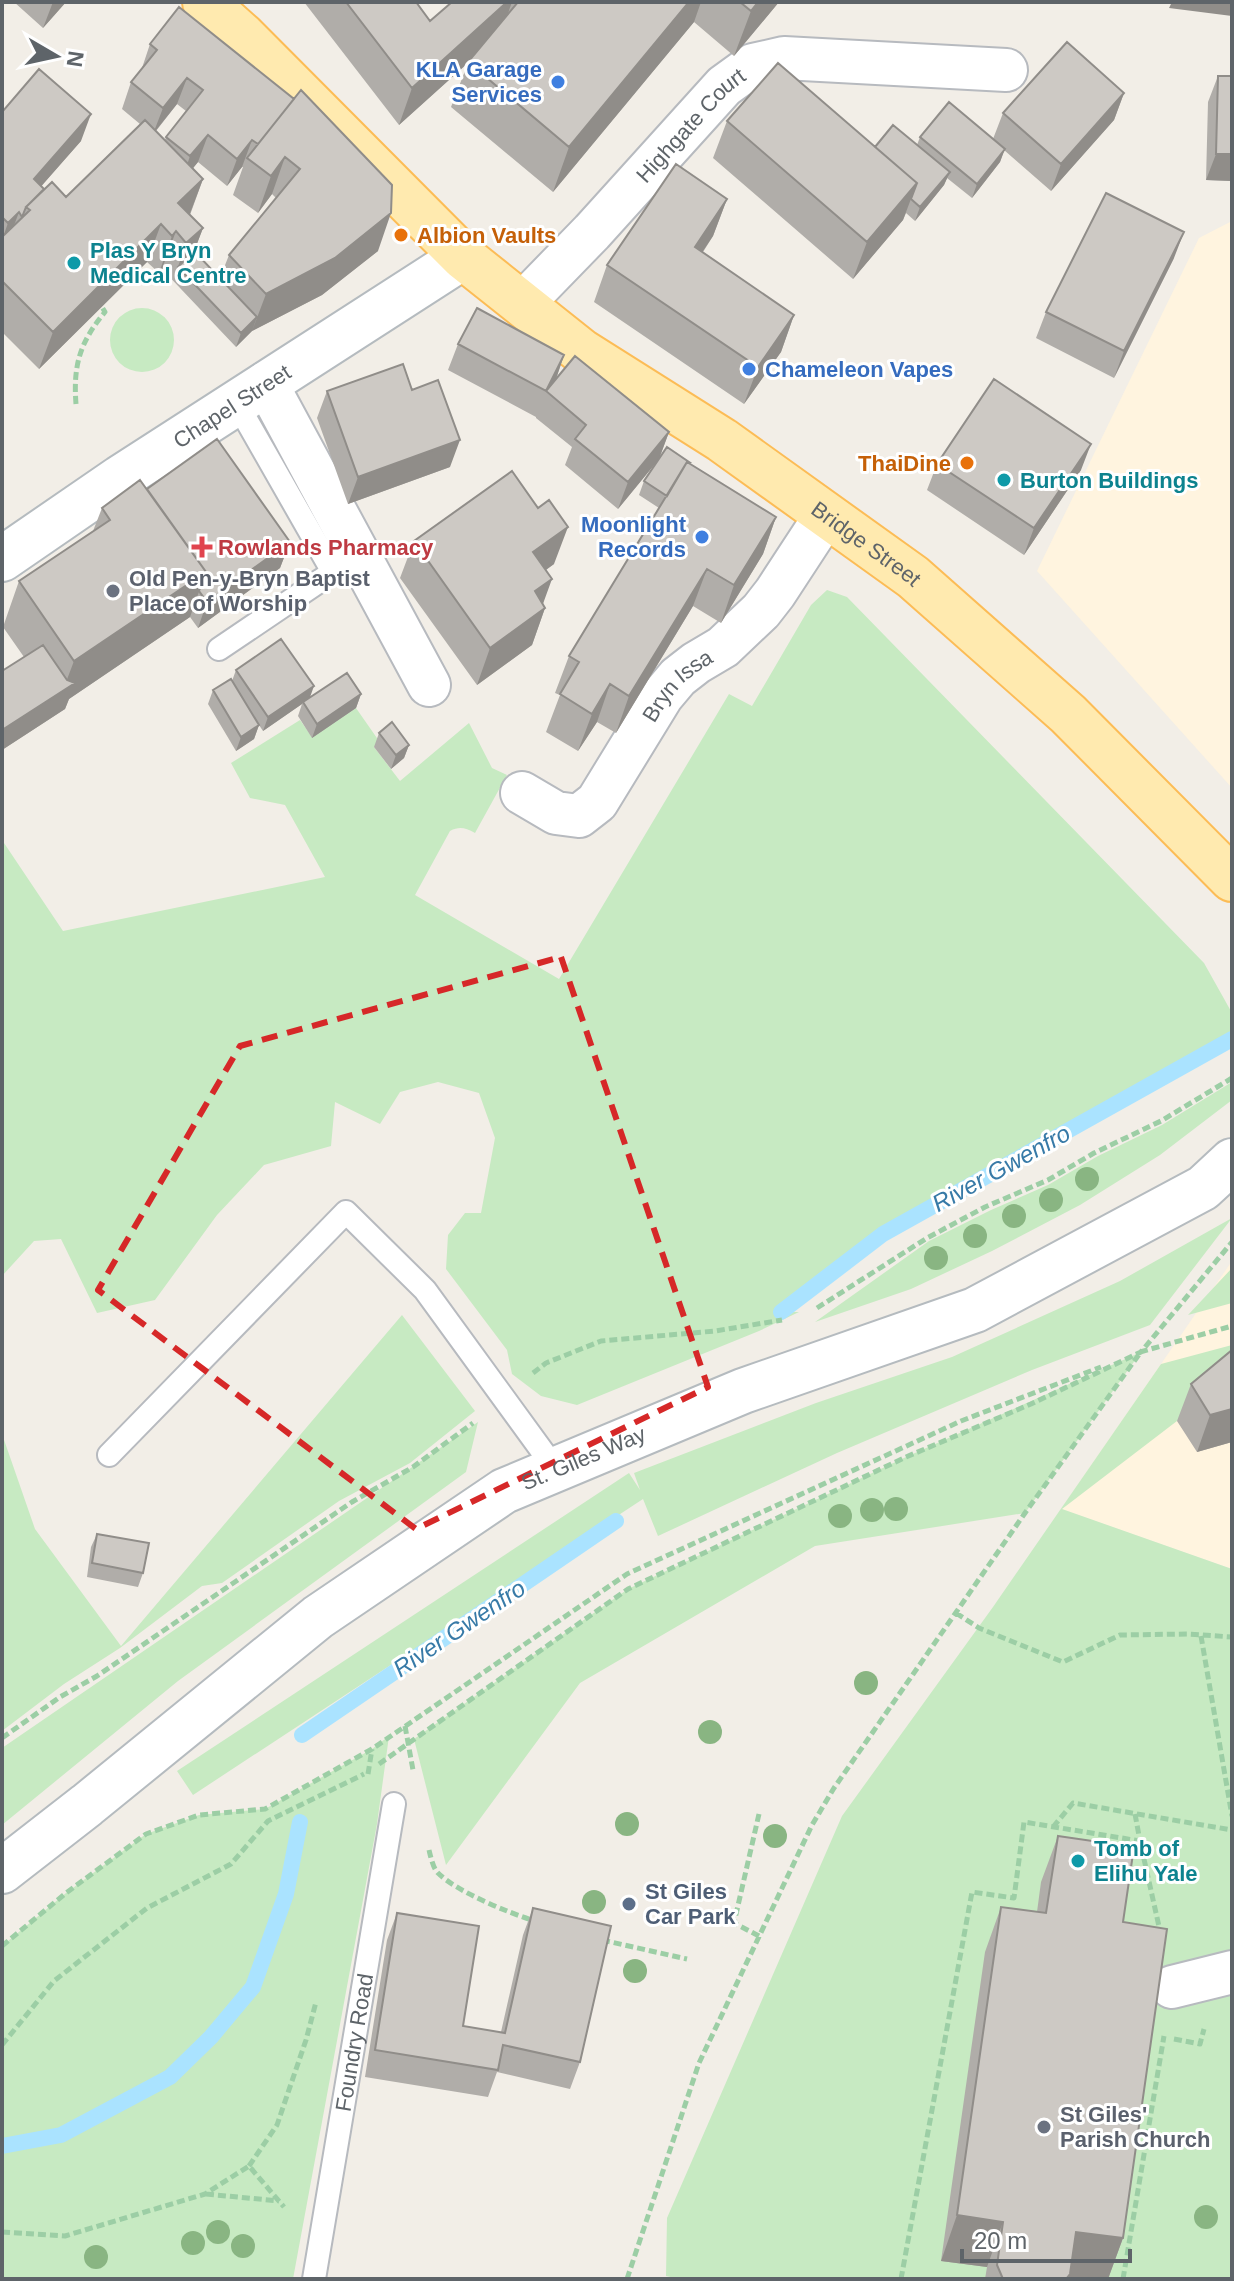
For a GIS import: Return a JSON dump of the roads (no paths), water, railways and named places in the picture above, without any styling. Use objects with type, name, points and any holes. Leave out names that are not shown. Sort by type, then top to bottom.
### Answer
[{"type":"main road","name":"Bridge Street","points":[[205,2],[243,36],[463,257],[581,351],[722,440],[913,577],[1068,714],[1232,879]]},
{"type":"main road","name":"Chapel Street","points":[[2,559],[251,392],[463,257]]},
{"type":"main road","name":"St. Giles Way","points":[[2,1871],[318,1617],[504,1491],[743,1391],[975,1310],[1203,1188],[1232,1161]]},
{"type":"street","name":"Highgate Court","points":[[522,304],[592,232],[724,86],[753,65],[784,58],[1006,70]]},
{"type":"street","points":[[251,392],[429,685]]},
{"type":"street","name":"Bryn Issa","points":[[522,793],[556,813],[579,816],[597,802],[662,696],[678,677],[723,647],[761,611],[826,515]]},
{"type":"street","points":[[1172,1987],[1232,1972]]},
{"type":"lane","points":[[219,649],[333,572],[251,392]]},
{"type":"lane","points":[[109,1455],[346,1212],[425,1290],[556,1470]]},
{"type":"lane","name":"Foundry Road","points":[[314,2279],[394,1804]]},
{"type":"waterway","name":"River Gwenfro","points":[[781,1312],[883,1234],[1232,1039]]},
{"type":"waterway","name":"River Gwenfro","points":[[302,1735],[616,1521]]},
{"type":"waterway","name":"River Gwenfro","points":[[2,2146],[61,2135],[170,2077],[211,2037],[253,1987],[286,1894],[300,1822]]},
{"type":"place","name":"KLA Garage Services","points":[[558,82]]},
{"type":"place","name":"Albion Vaults","points":[[401,235]]},
{"type":"place","name":"Plas Y Bryn Medical Centre","points":[[74,263]]},
{"type":"place","name":"Chameleon Vapes","points":[[749,369]]},
{"type":"place","name":"ThaiDine","points":[[967,463]]},
{"type":"place","name":"Burton Buildings","points":[[1004,480]]},
{"type":"place","name":"Moonlight Records","points":[[702,537]]},
{"type":"place","name":"Rowlands Pharmacy","points":[[202,547]]},
{"type":"place","name":"Old Pen-y-Bryn Baptist Place of Worship","points":[[113,591]]},
{"type":"place","name":"Tomb of Elihu Yale","points":[[1078,1861]]},
{"type":"place","name":"St Giles Car Park","points":[[629,1904]]},
{"type":"place","name":"St Giles' Parish Church","points":[[1044,2127]]}]
